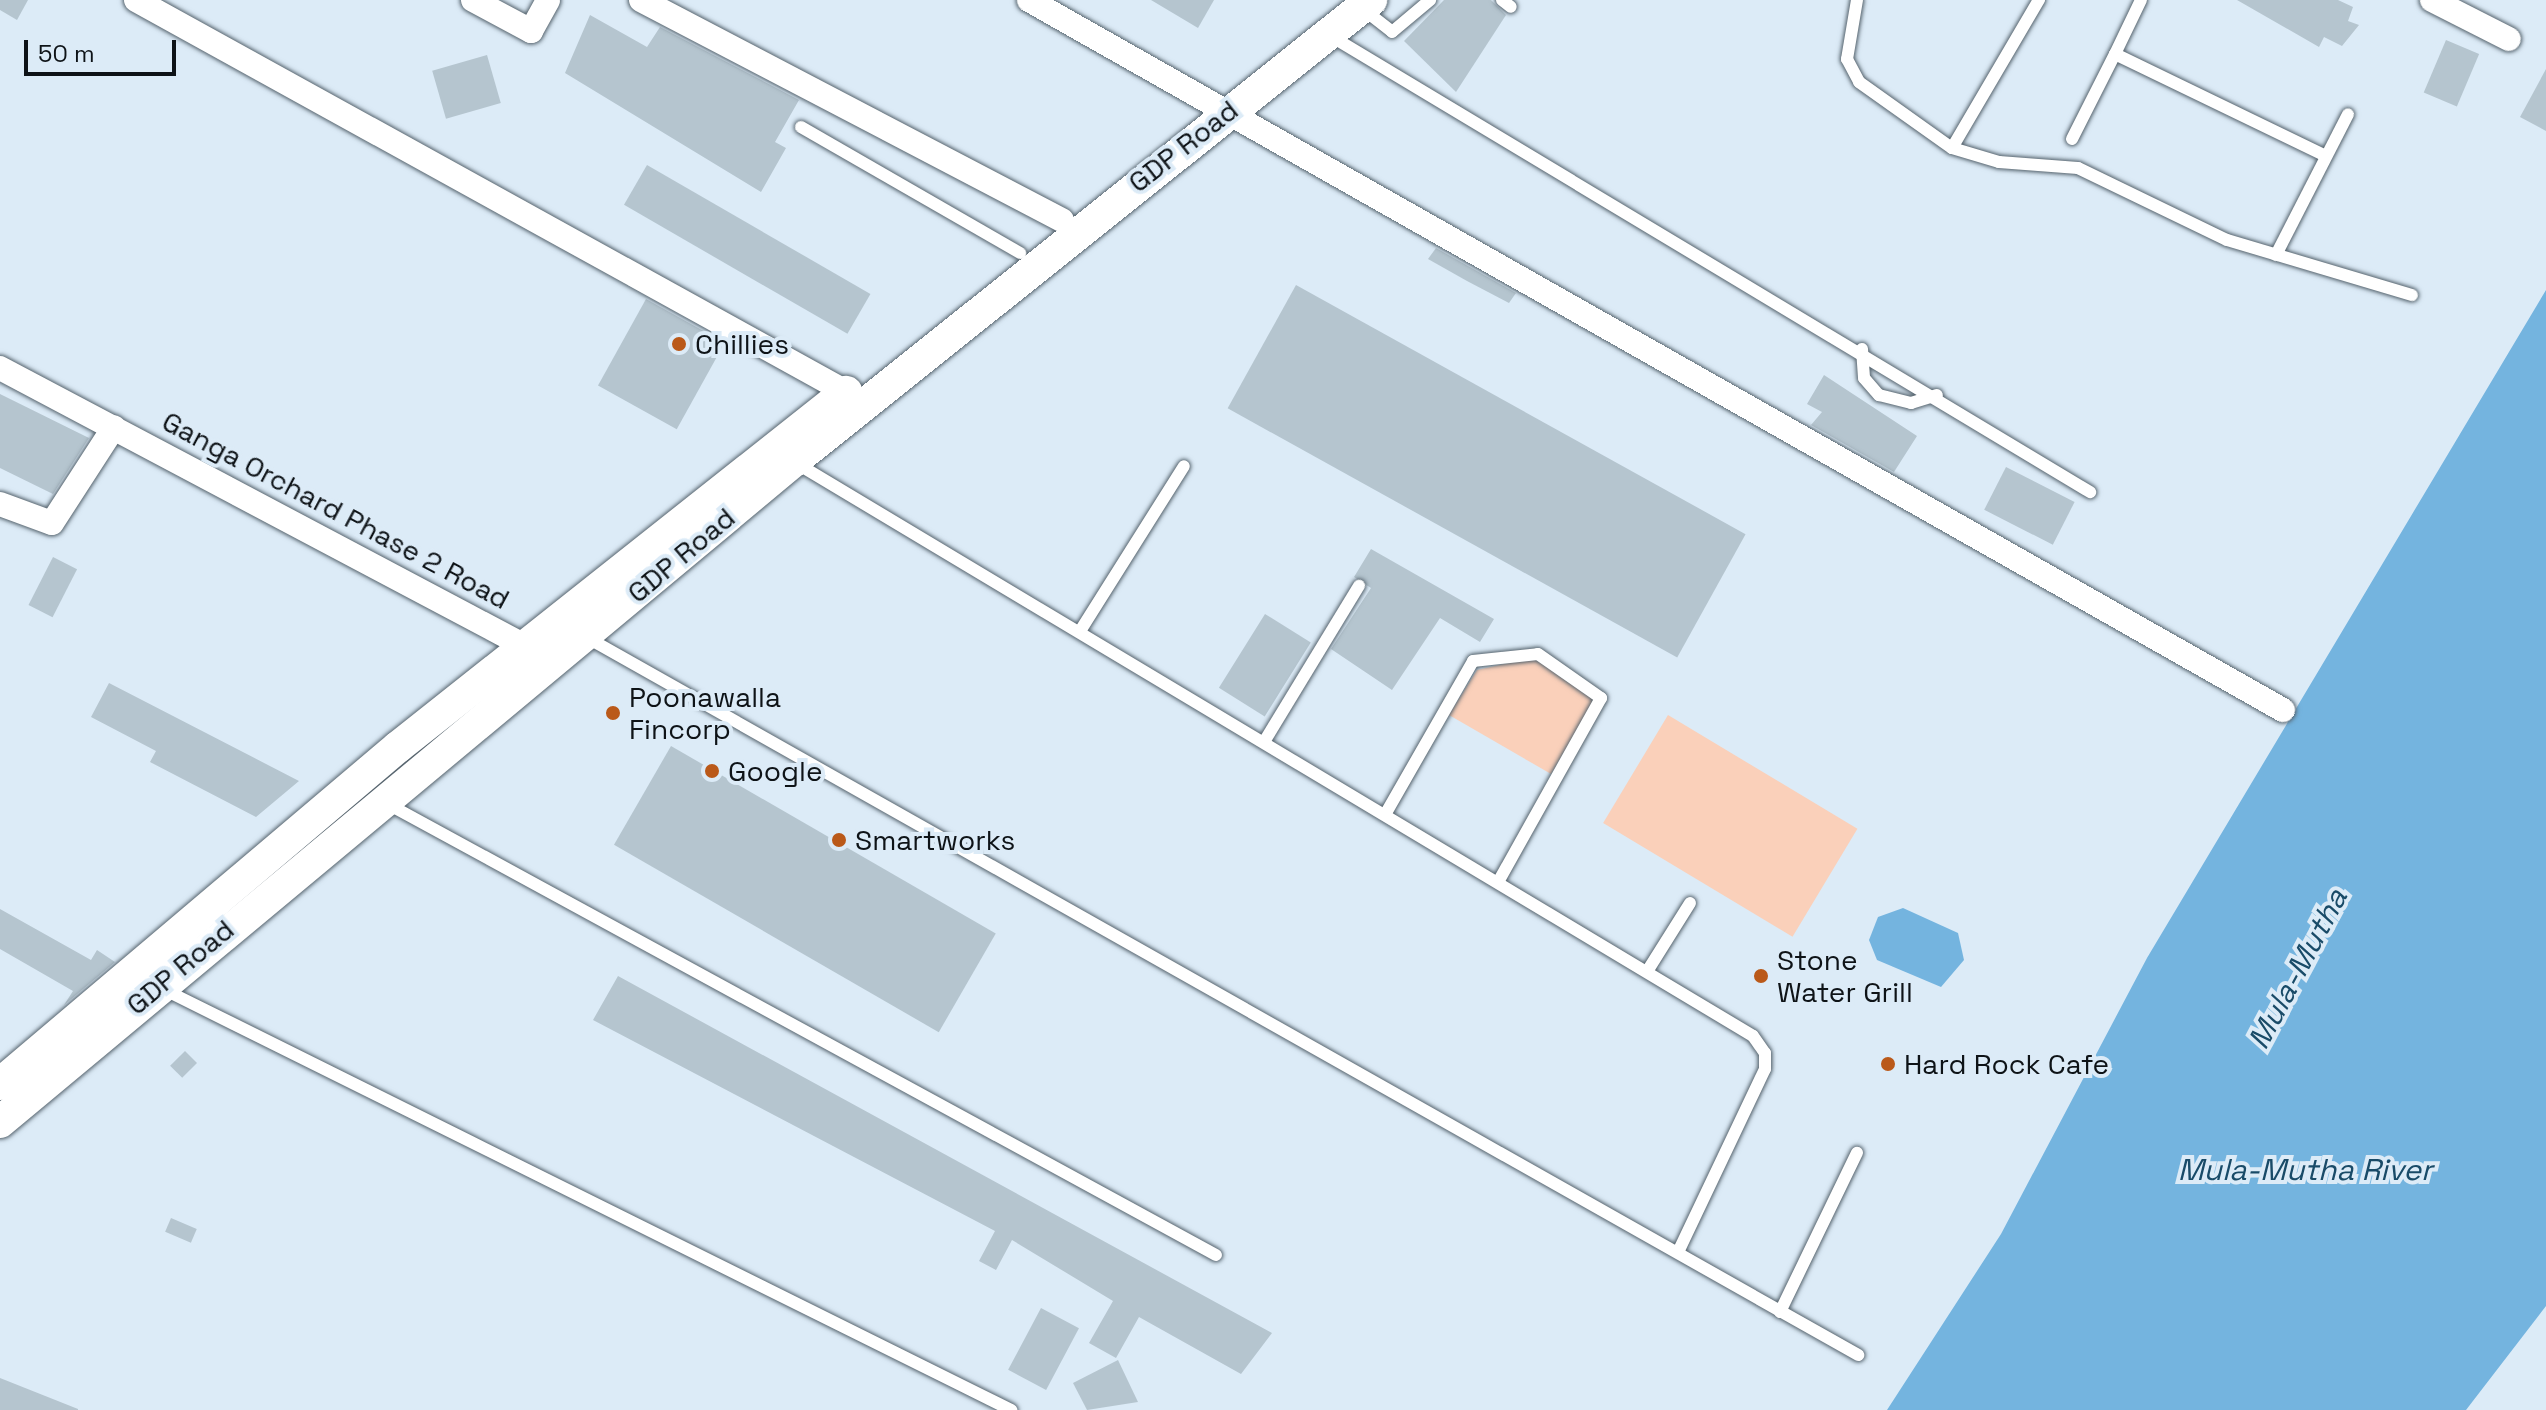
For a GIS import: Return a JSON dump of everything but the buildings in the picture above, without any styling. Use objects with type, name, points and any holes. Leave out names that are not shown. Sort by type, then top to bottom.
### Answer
[{"type":"main road","points":[[540,655],[846,392],[1020,253],[1358,3]]},
{"type":"main road","name":"GDP Road","points":[[6,1089],[398,747],[540,655],[583,635],[1215,108],[1329,35],[1358,3]]},
{"type":"main road","name":"GDP Road","points":[[6,1089],[156,986],[382,801],[540,655]]},
{"type":"street","points":[[136,0],[846,392]]},
{"type":"street","points":[[473,0],[531,31],[548,0]]},
{"type":"street","points":[[641,0],[1062,220]]},
{"type":"street","points":[[1029,0],[2283,710]]},
{"type":"street","points":[[2432,0],[2509,39]]},
{"type":"street","name":"Ganga Orchard Phase 2 Road","points":[[0,368],[540,655]]},
{"type":"street","points":[[0,504],[52,523],[114,427]]},
{"type":"lane","points":[[1358,3],[1392,32],[1430,0]]},
{"type":"lane","points":[[1857,0],[1847,59],[1859,82],[1952,148],[1999,162],[2078,168],[2276,255],[2412,295]]},
{"type":"lane","points":[[1952,148],[2039,0]]},
{"type":"lane","points":[[2072,139],[2141,0]]},
{"type":"lane","points":[[1329,35],[1689,256],[1862,349],[2090,492]]},
{"type":"lane","points":[[2115,54],[2326,156]]},
{"type":"lane","points":[[2276,255],[2348,114]]},
{"type":"lane","points":[[801,127],[1020,253]]},
{"type":"lane","points":[[1862,349],[1864,378],[1879,395],[1900,403],[1937,395]]},
{"type":"lane","points":[[794,461],[1082,628],[1264,742],[1500,879],[1753,1036],[1765,1053],[1765,1069],[1678,1252]]},
{"type":"lane","points":[[1082,628],[1184,466]]},
{"type":"lane","points":[[1264,742],[1359,586]]},
{"type":"lane","points":[[583,635],[1858,1355]]},
{"type":"lane","points":[[1386,813],[1473,661],[1538,654],[1601,698],[1500,879]]},
{"type":"lane","points":[[382,801],[1216,1255]]},
{"type":"lane","points":[[1648,970],[1690,903]]},
{"type":"lane","points":[[156,986],[1011,1410]]},
{"type":"lane","points":[[1780,1312],[1857,1153]]},
{"type":"shaded area","points":[[1535,657],[1598,694],[1551,774],[1449,715],[1477,670]]},
{"type":"shaded area","points":[[1668,715],[1857,829],[1793,937],[1603,823]]},
{"type":"water","name":"Mula-Mutha River","points":[[2546,290],[2546,1306],[2466,1410],[1887,1410],[2001,1234],[2147,958]]},
{"type":"water","points":[[1903,908],[1958,933],[1964,960],[1941,987],[1877,960],[1869,940],[1878,917]]},
{"type":"place","name":"Chillies","points":[[679,344]]},
{"type":"place","name":"Poonawalla Fincorp","points":[[613,713]]},
{"type":"place","name":"Google","points":[[712,771]]},
{"type":"place","name":"Smartworks","points":[[839,840]]},
{"type":"place","name":"Stone Water Grill","points":[[1761,976]]},
{"type":"place","name":"Hard Rock Cafe","points":[[1888,1064]]},
{"type":"water label","name":"Mula-Mutha","points":[[2298,969]]}]
